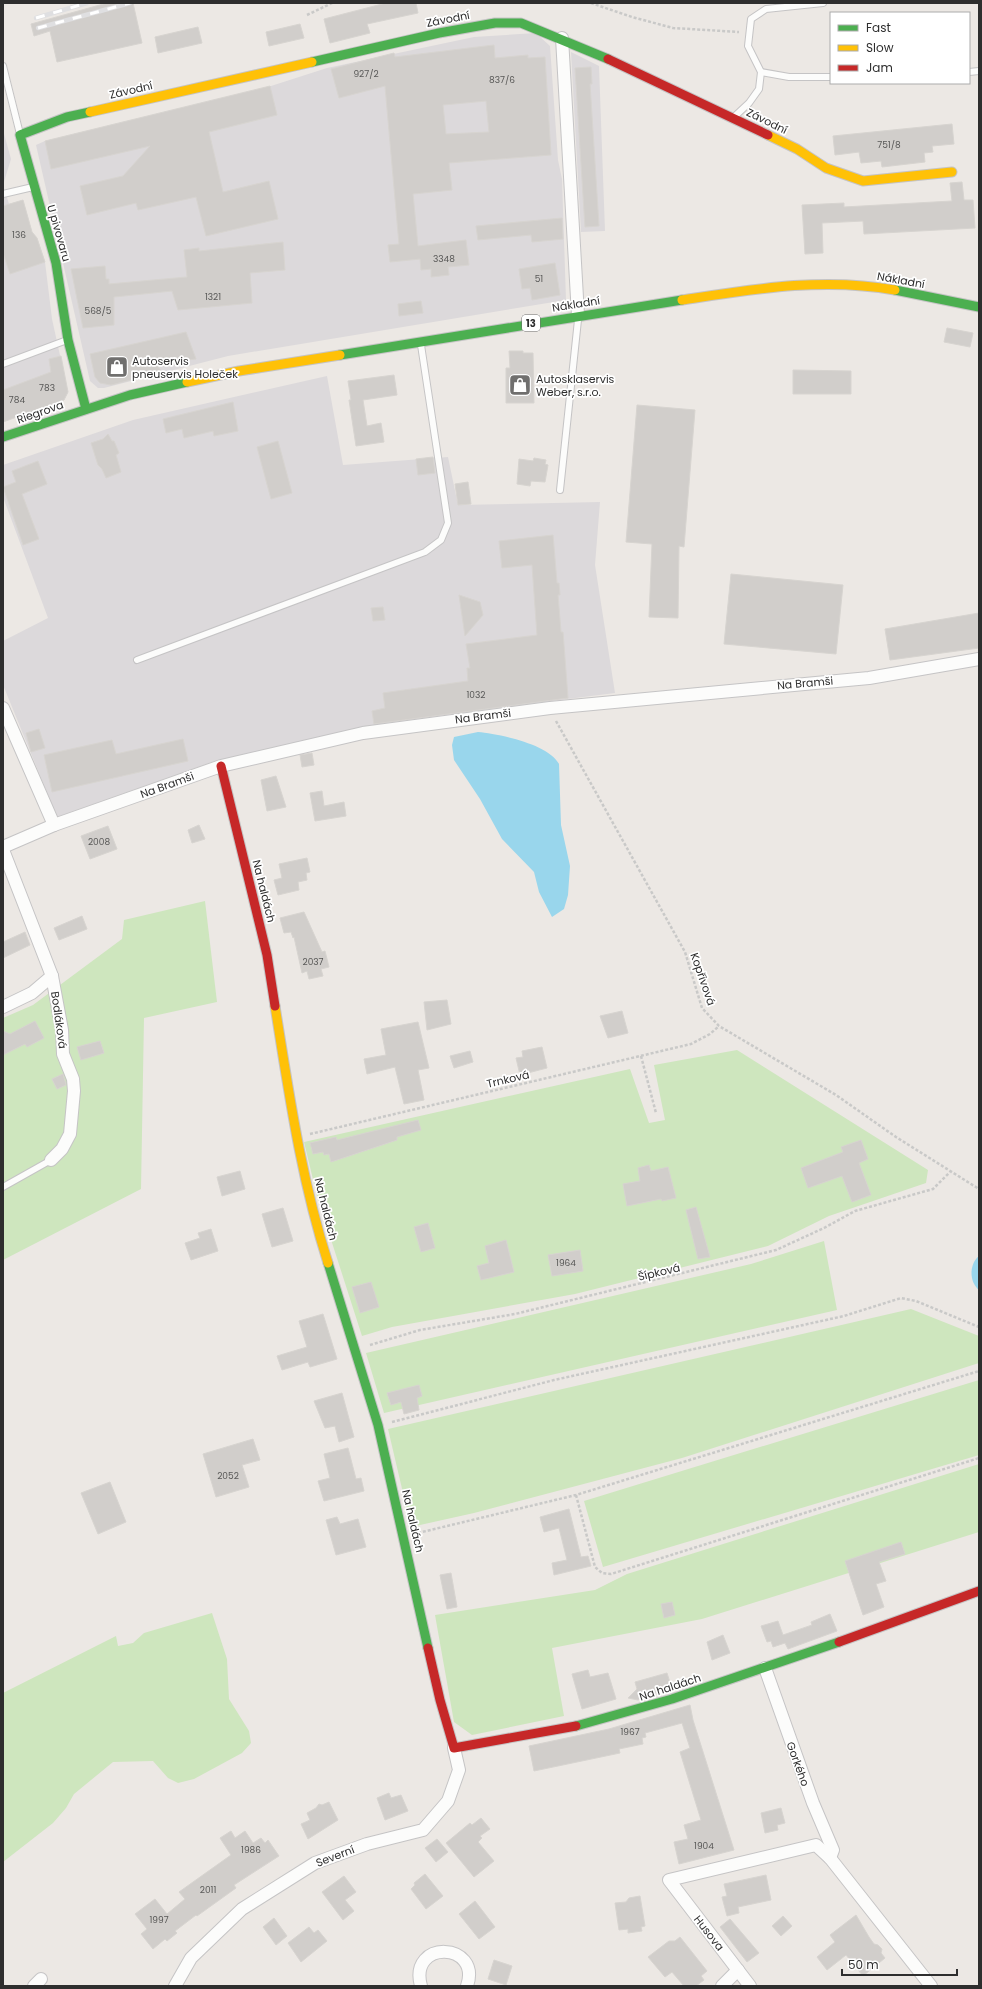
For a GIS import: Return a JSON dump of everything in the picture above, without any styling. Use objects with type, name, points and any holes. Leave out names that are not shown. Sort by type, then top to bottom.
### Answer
[{"type":"street","name":"Závodní","points":[[20,135],[67,117],[439,33],[496,23],[522,23],[562,38],[630,68],[797,149],[826,168],[863,181],[952,172]]},
{"type":"street","points":[[562,38],[578,315]]},
{"type":"street","name":"U pivovaru","points":[[20,135],[33,187],[56,263],[68,340],[86,409]]},
{"type":"street","name":"Nákladní","points":[[86,409],[130,395],[239,371],[578,315],[750,289],[808,284],[852,284],[895,290],[979,307]]},
{"type":"street","name":"Riegrova","points":[[3,437],[86,409]]},
{"type":"street","name":"Na Bramši","points":[[3,847],[54,825],[221,766],[363,733],[550,708],[869,678],[979,660]]},
{"type":"street","points":[[3,708],[54,825]]},
{"type":"street","name":"Na haldách","points":[[221,766],[267,955],[296,1136],[315,1223],[356,1349],[378,1425],[440,1700],[454,1748],[526,1737],[627,1713],[765,1668],[979,1591]]},
{"type":"street","name":"Bodláková","points":[[3,850],[52,976],[62,1030],[63,1054],[73,1079],[74,1091],[70,1134],[67,1142],[51,1160]]},
{"type":"street","points":[[3,1007],[32,993],[52,976]]},
{"type":"street","name":"Gorkého","points":[[765,1668],[813,1803],[833,1850],[830,1858]]},
{"type":"street","name":"Severní","points":[[175,1986],[191,1958],[242,1909],[315,1863],[367,1844],[424,1830],[448,1801],[460,1770],[454,1748]]},
{"type":"street","name":"Husova","points":[[750,1986],[669,1880],[816,1845],[830,1858]]},
{"type":"street","points":[[830,1858],[931,1986]]},
{"type":"street","points":[[420,1986],[419,1977],[421,1966],[427,1957],[438,1951],[450,1951],[460,1956],[468,1966],[470,1978],[467,1986]]},
{"type":"street","points":[[722,1986],[738,1970]]},
{"type":"lane","points":[[733,118],[749,103],[759,89],[761,72],[748,46],[748,32],[751,19],[766,9],[823,3]]},
{"type":"lane","name":"U pivovaru","points":[[3,66],[20,135]]},
{"type":"lane","points":[[761,72],[789,77],[830,76]]},
{"type":"lane","points":[[3,194],[33,187]]},
{"type":"lane","points":[[560,490],[578,315]]},
{"type":"lane","points":[[3,364],[68,340]]},
{"type":"lane","points":[[136,660],[425,552],[441,540],[448,523],[420,341]]},
{"type":"lane","name":"Bodláková","points":[[3,1186],[51,1160]]},
{"type":"path","points":[[307,15],[332,3]]},
{"type":"path","points":[[591,3],[632,17],[674,28],[717,32],[748,32]]},
{"type":"path","name":"Kopřivová","points":[[550,708],[560,732],[685,952],[702,1008],[718,1026],[836,1095],[950,1172],[979,1189]]},
{"type":"path","name":"Trnková","points":[[296,1136],[317,1134],[691,1044],[710,1034],[718,1026]]},
{"type":"path","points":[[641,1056],[656,1113]]},
{"type":"path","name":"Šípková","points":[[356,1349],[420,1330],[515,1314],[776,1250],[824,1228],[855,1211],[933,1190],[950,1172]]},
{"type":"path","points":[[378,1425],[554,1380],[844,1316],[901,1298],[916,1301],[979,1327]]},
{"type":"path","points":[[404,1537],[576,1495],[979,1370]]},
{"type":"path","points":[[576,1495],[595,1567],[602,1573],[611,1574],[979,1458]]},
{"type":"shaded area","points":[[536,33],[550,46],[558,160],[562,179],[566,300],[228,356],[104,388],[98,388],[90,381],[36,145],[45,141],[271,86],[327,68],[474,37]]},
{"type":"shaded area","points":[[571,52],[599,66],[605,231],[581,232]]},
{"type":"shaded area","points":[[3,130],[11,159],[3,185]]},
{"type":"shaded area","points":[[3,185],[9,204],[23,200],[32,232],[37,238],[45,262],[52,319],[68,392],[64,400],[3,422]]},
{"type":"shaded area","points":[[327,376],[343,465],[448,457],[458,505],[600,502],[595,565],[615,693],[394,721],[212,762],[57,817],[3,685],[3,641],[48,618],[3,497],[3,465],[133,420]]},
{"type":"green space","points":[[205,901],[217,1002],[144,1018],[141,1189],[3,1260],[3,1018],[33,1005],[122,939],[124,920]]},
{"type":"green space","points":[[737,1050],[928,1170],[926,1183],[829,1216],[768,1246],[575,1294],[392,1327],[362,1336],[317,1196],[304,1142],[630,1069],[649,1123],[665,1120],[654,1065]]},
{"type":"green space","points":[[824,1241],[837,1310],[384,1413],[366,1353],[751,1264]]},
{"type":"green space","points":[[911,1309],[979,1336],[979,1363],[682,1458],[474,1513],[411,1527],[388,1429]]},
{"type":"green space","points":[[979,1380],[979,1455],[603,1567],[584,1501]]},
{"type":"green space","points":[[979,1464],[979,1532],[702,1619],[552,1648],[564,1716],[472,1735],[454,1722],[435,1615],[595,1590],[627,1574]]},
{"type":"green space","points":[[212,1613],[227,1659],[229,1699],[249,1731],[251,1743],[242,1753],[194,1779],[178,1783],[168,1778],[153,1761],[113,1762],[74,1794],[66,1808],[53,1823],[3,1862],[3,1693],[116,1636],[118,1646],[133,1643],[144,1633]]},
{"type":"water","points":[[478,732],[523,741],[545,751],[554,757],[559,764],[561,825],[570,866],[568,895],[564,909],[552,917],[539,892],[534,872],[502,839],[480,799],[454,760],[452,745],[454,737]]},
{"type":"water","points":[[979,1256],[979,1290],[973,1282],[972,1268]]},
{"type":"building","points":[[107,3],[133,3],[142,43],[57,62],[50,31],[34,36],[31,24]]},
{"type":"building","points":[[386,3],[416,3],[418,13],[367,24],[370,33],[330,43],[324,19]]},
{"type":"building","points":[[300,24],[304,38],[269,46],[266,32]]},
{"type":"building","points":[[198,27],[202,43],[158,53],[155,37]]},
{"type":"building","points":[[494,45],[495,58],[528,55],[528,58],[545,57],[551,155],[449,163],[452,190],[413,194],[418,246],[466,240],[469,265],[448,267],[449,275],[431,277],[431,269],[421,270],[420,259],[390,262],[388,245],[399,244],[385,86],[339,98],[331,69],[394,53],[395,57]],"holes":[[[486,101],[489,132],[446,134],[443,105]]]},
{"type":"building","points":[[591,67],[592,84],[590,84],[599,226],[585,227],[575,68]]},
{"type":"building","points":[[270,86],[277,115],[209,132],[223,192],[269,181],[278,219],[206,236],[196,197],[138,210],[136,203],[87,215],[80,186],[123,176],[150,146],[51,169],[45,141]]},
{"type":"building","points":[[952,124],[954,144],[932,146],[933,152],[924,153],[925,162],[882,167],[881,161],[861,163],[859,152],[835,155],[833,136]]},
{"type":"building","points":[[962,182],[964,200],[973,200],[975,228],[864,234],[863,221],[822,223],[823,253],[805,254],[802,205],[844,203],[844,207],[952,201],[950,183]]},
{"type":"building","points":[[23,200],[32,232],[37,238],[45,262],[10,274],[3,253],[3,206]]},
{"type":"building","points":[[562,218],[563,239],[532,242],[531,235],[478,240],[476,226]]},
{"type":"building","points":[[283,242],[285,270],[250,273],[252,303],[178,310],[172,291],[114,297],[114,325],[83,328],[71,269],[105,266],[106,279],[109,279],[109,284],[187,277],[184,250],[199,248],[199,251]]},
{"type":"building","points":[[555,263],[560,295],[532,300],[530,288],[522,289],[519,269]]},
{"type":"building","points":[[421,301],[423,313],[399,316],[398,304]]},
{"type":"building","points":[[947,328],[973,333],[970,347],[944,342]]},
{"type":"building","points":[[186,332],[196,359],[155,363],[162,372],[111,385],[100,383],[95,377],[90,354]]},
{"type":"building","name":"Autosklaservis Weber, s.r.o.","points":[[509,351],[533,353],[534,403],[506,403],[506,368],[510,368]]},
{"type":"building","points":[[61,356],[68,392],[64,400],[3,422],[3,390],[51,372],[49,359]]},
{"type":"building","points":[[793,370],[851,371],[851,394],[793,394]]},
{"type":"building","points":[[394,375],[397,395],[363,400],[367,426],[381,423],[384,442],[356,446],[349,400],[351,400],[348,381]]},
{"type":"building","points":[[233,402],[238,431],[214,436],[213,431],[184,438],[182,429],[166,433],[163,419]]},
{"type":"building","points":[[637,405],[695,410],[684,547],[679,546],[678,618],[649,617],[652,544],[626,542]]},
{"type":"building","points":[[108,434],[112,441],[114,441],[119,453],[116,455],[121,472],[106,478],[102,469],[98,465],[91,443],[103,439]]},
{"type":"building","points":[[278,441],[292,493],[271,499],[257,447]]},
{"type":"building","points":[[433,457],[435,473],[418,475],[416,459]]},
{"type":"building","points":[[534,458],[546,460],[545,464],[548,465],[545,482],[531,481],[530,486],[517,484],[519,459],[533,461]]},
{"type":"building","points":[[38,461],[47,484],[22,494],[39,539],[23,545],[3,487],[16,482],[12,471]]},
{"type":"building","points":[[468,482],[471,504],[458,505],[455,484]]},
{"type":"building","points":[[553,535],[557,583],[559,583],[560,595],[558,595],[561,632],[563,632],[568,698],[374,724],[372,711],[385,708],[383,693],[468,681],[467,668],[470,668],[466,644],[537,635],[532,565],[502,568],[499,541]]},
{"type":"building","points":[[731,574],[843,585],[836,654],[724,644]]},
{"type":"building","points":[[459,595],[480,602],[483,615],[465,636]]},
{"type":"building","points":[[383,607],[385,620],[373,621],[371,608]]},
{"type":"building","points":[[979,613],[979,648],[890,660],[885,629]]},
{"type":"building","points":[[39,729],[45,748],[31,752],[26,733]]},
{"type":"building","points":[[183,739],[188,761],[52,792],[44,755],[112,740],[116,754]]},
{"type":"building","points":[[312,753],[314,765],[302,767],[300,755]]},
{"type":"building","points":[[276,776],[286,807],[267,811],[261,780]]},
{"type":"building","points":[[322,791],[324,806],[344,802],[346,816],[315,821],[310,793]]},
{"type":"building","points":[[199,825],[205,839],[192,843],[188,830]]},
{"type":"building","points":[[108,826],[117,849],[90,859],[81,836]]},
{"type":"building","points":[[307,858],[310,872],[306,873],[307,880],[298,882],[299,890],[278,895],[274,880],[282,878],[279,864]]},
{"type":"building","points":[[304,912],[322,952],[325,951],[329,967],[321,969],[323,976],[309,979],[307,971],[302,973],[294,937],[293,938],[291,932],[284,933],[280,918]]},
{"type":"building","points":[[82,916],[87,929],[59,940],[54,928]]},
{"type":"building","points":[[25,932],[30,945],[3,958],[3,942]]},
{"type":"building","points":[[447,1000],[451,1024],[427,1030],[424,1002]]},
{"type":"building","points":[[622,1011],[628,1033],[608,1038],[600,1016]]},
{"type":"building","points":[[35,1021],[44,1038],[27,1047],[25,1044],[3,1055],[3,1031],[10,1034]]},
{"type":"building","points":[[418,1022],[429,1068],[418,1070],[424,1100],[404,1104],[395,1067],[367,1074],[364,1059],[386,1055],[381,1029]]},
{"type":"building","points":[[100,1041],[104,1053],[81,1060],[77,1047]]},
{"type":"building","points":[[542,1047],[547,1068],[520,1075],[516,1058],[523,1057],[522,1051]]},
{"type":"building","points":[[470,1051],[473,1062],[454,1068],[450,1056]]},
{"type":"building","points":[[63,1074],[66,1085],[57,1089],[52,1079]]},
{"type":"building","points":[[418,1120],[421,1130],[397,1137],[397,1140],[331,1162],[329,1154],[324,1155],[323,1152],[313,1154],[310,1143],[336,1137],[337,1140]]},
{"type":"building","points":[[861,1140],[868,1159],[859,1163],[871,1195],[852,1202],[842,1176],[808,1188],[801,1168],[843,1152],[841,1147]]},
{"type":"building","points":[[649,1165],[651,1171],[668,1167],[676,1198],[662,1201],[661,1199],[627,1206],[623,1184],[640,1181],[638,1168]]},
{"type":"building","points":[[240,1171],[245,1189],[222,1196],[217,1177]]},
{"type":"building","points":[[696,1207],[710,1257],[698,1259],[686,1210]]},
{"type":"building","points":[[283,1208],[293,1241],[272,1247],[262,1214]]},
{"type":"building","points":[[428,1223],[435,1248],[421,1252],[414,1227]]},
{"type":"building","points":[[211,1229],[218,1251],[191,1260],[185,1243],[200,1238],[198,1233]]},
{"type":"building","points":[[506,1240],[514,1272],[481,1280],[477,1266],[489,1263],[485,1246]]},
{"type":"building","points":[[580,1250],[583,1271],[552,1276],[548,1255]]},
{"type":"building","points":[[371,1282],[379,1307],[360,1313],[352,1287]]},
{"type":"building","points":[[323,1314],[337,1359],[310,1367],[308,1362],[282,1370],[277,1356],[307,1347],[299,1321]]},
{"type":"building","points":[[419,1385],[422,1396],[417,1398],[419,1410],[404,1414],[401,1402],[391,1405],[387,1393]]},
{"type":"building","points":[[342,1393],[354,1437],[339,1442],[335,1426],[325,1428],[314,1401]]},
{"type":"building","points":[[253,1439],[260,1460],[242,1465],[249,1487],[216,1497],[203,1454]]},
{"type":"building","points":[[348,1448],[356,1479],[361,1478],[364,1491],[324,1501],[318,1481],[330,1478],[324,1454]]},
{"type":"building","points":[[110,1482],[126,1522],[98,1534],[81,1493]]},
{"type":"building","points":[[569,1509],[581,1557],[588,1556],[591,1566],[554,1575],[552,1563],[567,1560],[559,1528],[544,1532],[540,1517]]},
{"type":"building","points":[[337,1517],[340,1524],[358,1519],[366,1547],[336,1555],[326,1520]]},
{"type":"building","points":[[901,1542],[905,1554],[879,1562],[886,1581],[876,1584],[884,1607],[863,1615],[845,1561]]},
{"type":"building","points":[[451,1573],[457,1607],[447,1609],[440,1575]]},
{"type":"building","points":[[672,1602],[675,1615],[664,1618],[661,1604]]},
{"type":"building","points":[[830,1614],[837,1631],[788,1649],[785,1643],[773,1647],[771,1641],[767,1642],[761,1626],[778,1621],[783,1635],[812,1625],[811,1622]]},
{"type":"building","points":[[723,1635],[730,1653],[712,1660],[707,1642]]},
{"type":"building","points":[[588,1670],[590,1677],[608,1673],[616,1699],[582,1709],[572,1674]]},
{"type":"building","points":[[667,1673],[672,1689],[638,1700],[628,1698],[637,1689],[635,1682]]},
{"type":"building","points":[[690,1705],[693,1720],[734,1850],[679,1864],[674,1842],[688,1839],[684,1825],[701,1820],[680,1752],[690,1748],[682,1723],[645,1733],[646,1737],[642,1738],[643,1744],[619,1749],[620,1753],[534,1771],[529,1746],[609,1729]]},
{"type":"building","points":[[389,1793],[391,1798],[401,1795],[408,1811],[385,1820],[377,1798]]},
{"type":"building","points":[[329,1802],[338,1820],[308,1839],[301,1824],[310,1820],[307,1813],[316,1808],[319,1804],[322,1805]]},
{"type":"building","points":[[781,1808],[785,1823],[777,1825],[778,1830],[765,1833],[761,1813]]},
{"type":"building","points":[[481,1818],[490,1829],[480,1836],[482,1838],[478,1842],[494,1861],[474,1877],[446,1843],[470,1823],[472,1825]]},
{"type":"building","points":[[231,1831],[235,1838],[245,1831],[253,1843],[261,1838],[265,1843],[268,1840],[279,1856],[234,1885],[236,1888],[197,1916],[196,1915],[175,1931],[177,1933],[167,1941],[165,1939],[153,1949],[141,1934],[147,1929],[135,1914],[155,1899],[167,1914],[185,1899],[179,1892],[231,1855],[220,1838]]},
{"type":"building","points":[[437,1839],[448,1852],[436,1862],[425,1848]]},
{"type":"building","points":[[425,1874],[443,1896],[426,1909],[411,1889],[415,1885],[414,1883]]},
{"type":"building","points":[[766,1875],[771,1900],[738,1907],[739,1913],[727,1916],[722,1897],[727,1896],[724,1884]]},
{"type":"building","points":[[344,1876],[356,1892],[345,1900],[354,1911],[343,1920],[322,1892]]},
{"type":"building","points":[[640,1896],[645,1926],[641,1927],[642,1931],[628,1933],[628,1929],[619,1930],[615,1903],[626,1902],[629,1898]]},
{"type":"building","points":[[475,1901],[495,1927],[479,1939],[459,1914]]},
{"type":"building","points":[[856,1915],[874,1944],[878,1945],[882,1949],[881,1953],[885,1958],[863,1976],[846,1955],[827,1970],[817,1957],[835,1942],[830,1935]]},
{"type":"building","points":[[783,1916],[792,1926],[781,1936],[772,1926]]},
{"type":"building","points":[[274,1918],[287,1936],[276,1945],[263,1927]]},
{"type":"building","points":[[730,1919],[759,1953],[747,1962],[720,1927]]},
{"type":"building","points":[[309,1927],[314,1933],[318,1930],[327,1941],[301,1962],[288,1943]]},
{"type":"building","points":[[680,1937],[707,1971],[701,1976],[704,1980],[696,1986],[684,1986],[672,1972],[665,1977],[648,1957],[669,1941],[675,1941]]},
{"type":"building","points":[[494,1960],[512,1966],[506,1985],[488,1979]]},
{"type":"railway","points":[[36,18],[87,3]]},
{"type":"railway","points":[[38,28],[130,3]]},
{"type":"traffic: fast","points":[[312,62],[439,33],[495,23],[521,23],[608,59]]},
{"type":"traffic: fast","points":[[86,409],[68,340],[56,263],[20,135],[67,117],[90,112]]},
{"type":"traffic: fast","points":[[895,290],[979,307]]},
{"type":"traffic: fast","points":[[340,355],[682,300]]},
{"type":"traffic: fast","points":[[3,437],[130,395],[187,382]]},
{"type":"traffic: fast","points":[[328,1263],[378,1425],[428,1648]]},
{"type":"traffic: fast","points":[[576,1726],[672,1699],[839,1642]]},
{"type":"traffic: slow","points":[[90,112],[312,62]]},
{"type":"traffic: slow","points":[[768,135],[797,149],[826,168],[863,181],[952,172]]},
{"type":"traffic: slow","points":[[682,300],[788,286],[868,286],[895,290]]},
{"type":"traffic: slow","points":[[187,382],[239,371],[340,355]]},
{"type":"traffic: slow","points":[[275,1006],[303,1168],[310,1200],[328,1263]]},
{"type":"traffic: jam","points":[[608,59],[768,135]]},
{"type":"traffic: jam","points":[[221,766],[267,955],[275,1006]]},
{"type":"traffic: jam","points":[[839,1642],[979,1591]]},
{"type":"traffic: jam","points":[[428,1648],[440,1700],[454,1748],[576,1726]]},
{"type":"place","name":"Autoservis pneuservis Holeček","points":[[117,367]]},
{"type":"place","name":"Autosklaservis Weber, s.r.o.","points":[[520,385]]}]
